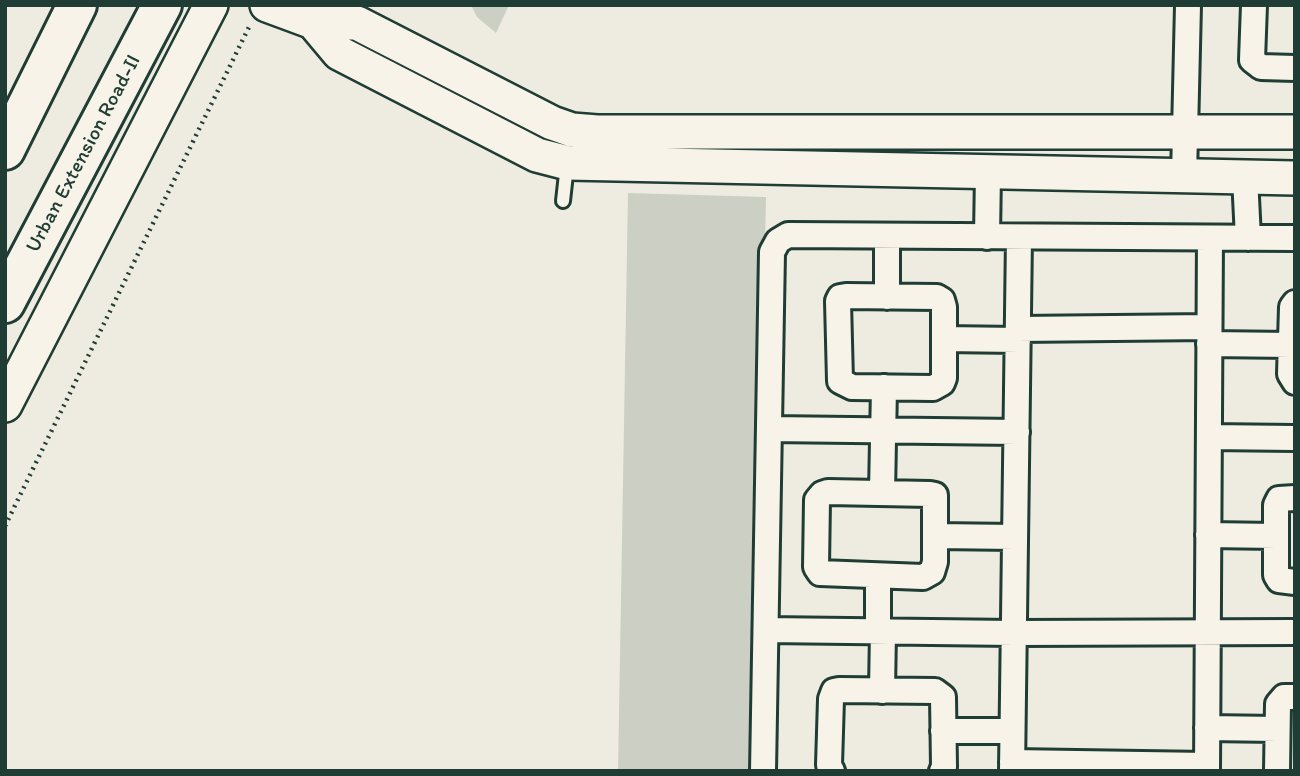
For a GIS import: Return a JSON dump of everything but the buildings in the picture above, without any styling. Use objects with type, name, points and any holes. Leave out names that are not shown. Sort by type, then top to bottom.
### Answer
[{"type":"highway","points":[[5,150],[77,5]]},
{"type":"highway","name":"Urban Extension Road-II","points":[[5,303],[162,5]]},
{"type":"street","points":[[5,405],[211,5]]},
{"type":"street","points":[[1184,176],[1188,5]]},
{"type":"street","points":[[1254,5],[1252,60],[1261,67],[1295,68]]},
{"type":"street","points":[[269,9],[313,22],[339,53],[537,155],[570,146],[597,132],[1295,132]]},
{"type":"street","points":[[570,146],[988,172],[1295,178]]},
{"type":"street","points":[[987,237],[988,172]]},
{"type":"street","points":[[1245,177],[1248,238]]},
{"type":"street","points":[[764,771],[772,251],[778,241],[789,235],[1295,238]]},
{"type":"street","points":[[887,236],[887,297]]},
{"type":"street","points":[[1019,237],[1012,766],[1207,768],[1210,238]]},
{"type":"street","points":[[840,297],[887,297],[937,297],[942,300],[944,378],[938,387],[852,387],[840,381],[840,297]]},
{"type":"street","points":[[1295,303],[1292,307],[1290,373],[1295,382]]},
{"type":"street","points":[[944,339],[1018,335],[1209,335],[1291,345]]},
{"type":"street","points":[[882,493],[884,387]]},
{"type":"street","points":[[769,429],[1017,432]]},
{"type":"street","points":[[1209,437],[1295,438]]},
{"type":"street","points":[[828,492],[882,493],[935,495],[935,562],[932,572],[923,577],[820,573],[816,567],[817,500],[828,492]]},
{"type":"street","points":[[1295,498],[1283,498],[1277,502],[1276,536],[1276,575],[1279,580],[1295,582]]},
{"type":"street","points":[[1208,535],[1276,536]]},
{"type":"street","points":[[936,536],[1015,537]]},
{"type":"street","points":[[878,576],[882,691]]},
{"type":"street","points":[[766,630],[1295,632]]},
{"type":"street","points":[[832,771],[829,765],[832,695],[839,690],[935,691],[940,694],[943,698],[942,771]]},
{"type":"street","points":[[1276,771],[1280,700],[1295,697]]},
{"type":"street","points":[[1207,728],[1277,729]]},
{"type":"street","points":[[943,731],[1013,731]]},
{"type":"lane","points":[[564,201],[570,146]]},
{"type":"path","points":[[5,526],[269,9]]},
{"type":"shaded area","points":[[471,5],[509,5],[496,33],[477,17]]},
{"type":"shaded area","points":[[628,193],[766,197],[753,771],[618,771]]}]
